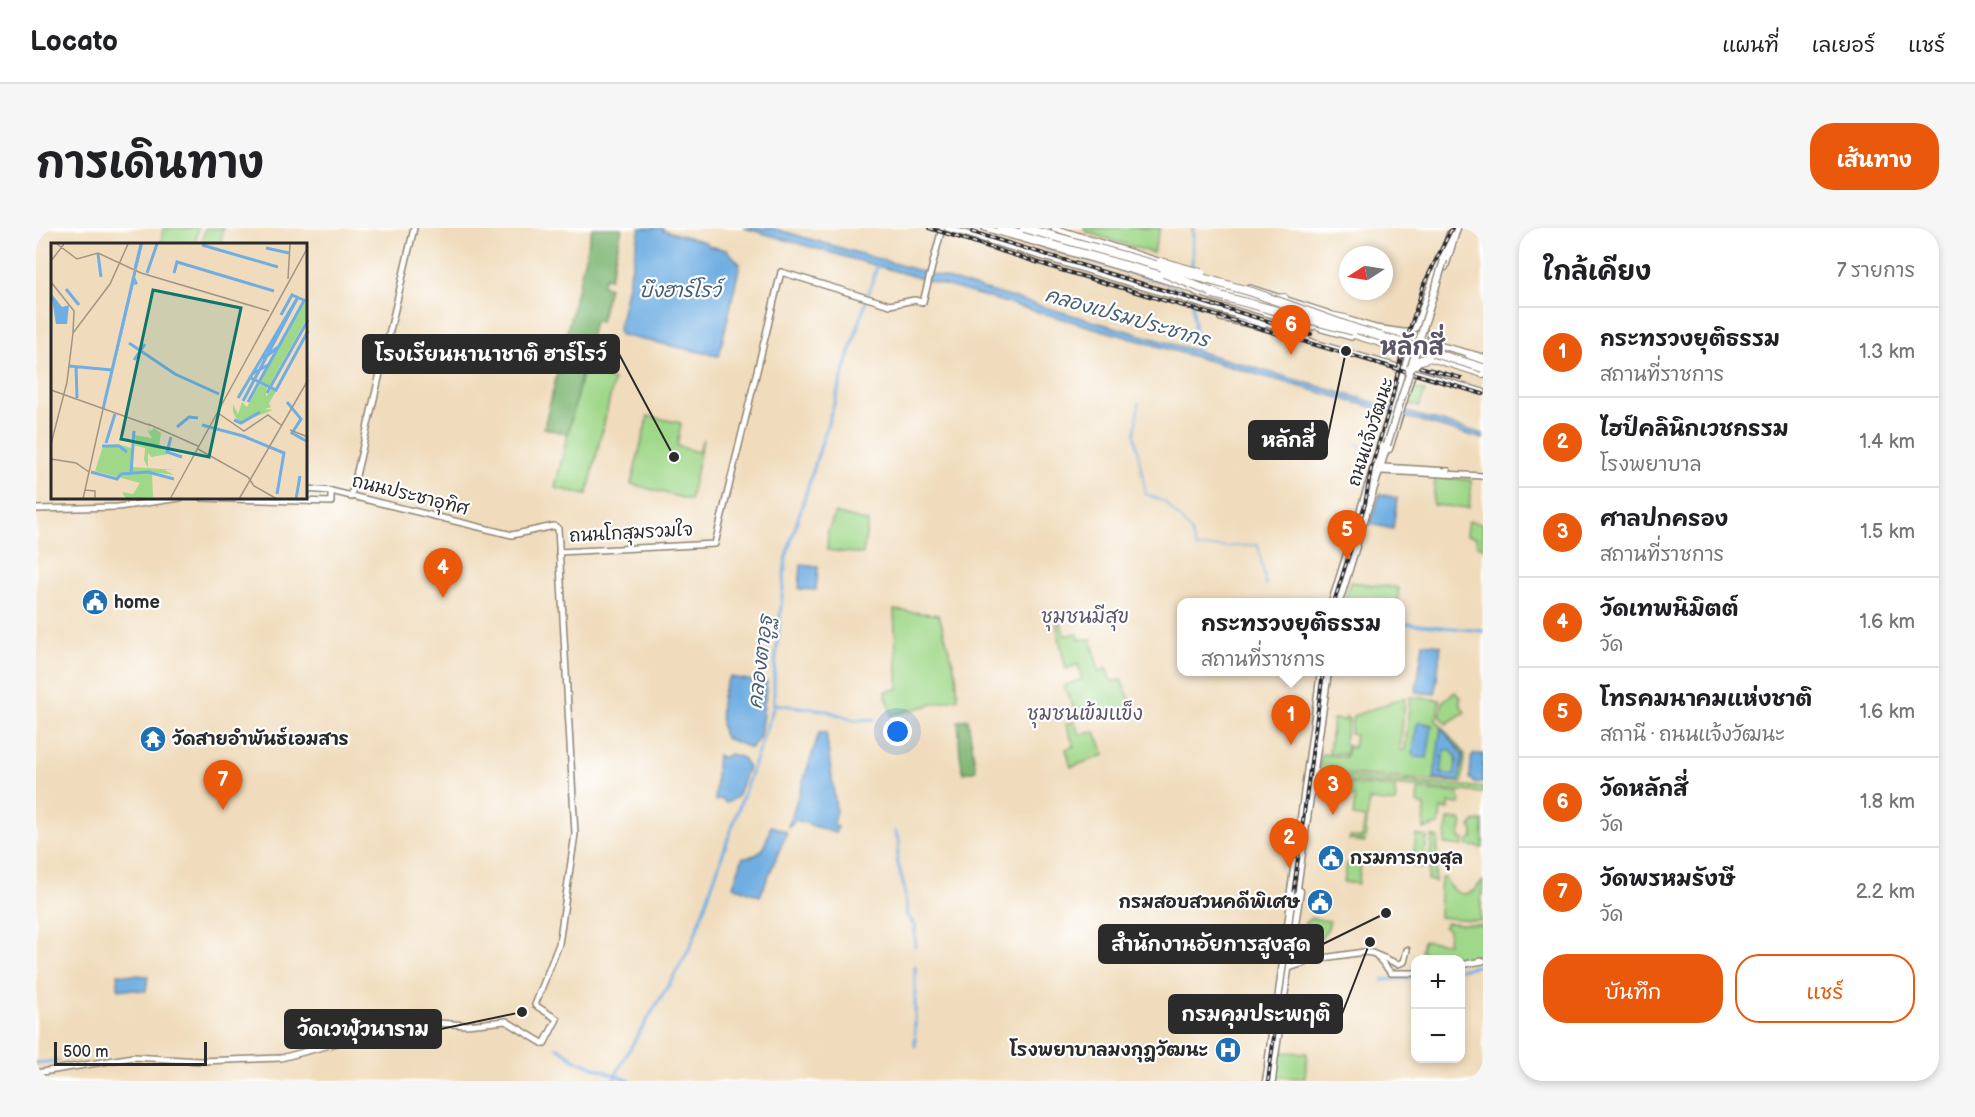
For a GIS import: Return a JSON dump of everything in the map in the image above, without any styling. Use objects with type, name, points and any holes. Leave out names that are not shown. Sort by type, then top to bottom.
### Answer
[{"type":"highway","points":[[1001,228],[1192,282],[1272,300],[1483,371]]},
{"type":"highway","points":[[1026,228],[1312,324],[1483,371]]},
{"type":"highway","points":[[1026,228],[1252,292],[1358,331]]},
{"type":"highway","points":[[1038,228],[1292,302],[1358,331]]},
{"type":"highway","points":[[1012,231],[1153,268],[1483,371]]},
{"type":"highway","points":[[1070,252],[1091,254]]},
{"type":"highway","points":[[1153,268],[1212,293],[1327,328],[1336,333]]},
{"type":"highway","points":[[1157,277],[1192,282],[1213,294],[1331,328],[1358,331]]},
{"type":"highway","points":[[1272,300],[1284,298]]},
{"type":"highway","points":[[1312,313],[1345,319]]},
{"type":"highway","points":[[1312,324],[1327,328]]},
{"type":"highway","points":[[1408,372],[1418,360],[1428,358],[1483,371]]},
{"type":"main road","name":"ถนนแจ้งวัฒนะ","points":[[1416,327],[1452,233],[1457,228]]},
{"type":"main road","name":"ถนนแจ้งวัฒนะ","points":[[1333,598],[1367,502],[1452,233]]},
{"type":"main road","name":"ถนนแจ้งวัฒนะ","points":[[1424,331],[1452,233]]},
{"type":"main road","name":"ถนนแจ้งวัฒนะ","points":[[1385,444],[1443,260]]},
{"type":"main road","points":[[1379,329],[1406,333],[1416,327],[1419,332],[1424,331],[1423,339],[1427,343]]},
{"type":"main road","name":"ถนนแจ้งวัฒนะ","points":[[1367,502],[1382,469],[1402,407],[1408,372],[1408,357],[1403,351]]},
{"type":"main road","name":"ถนนแจ้งวัฒนะ","points":[[1340,598],[1393,403],[1402,378],[1416,359],[1421,357]]},
{"type":"main road","points":[[1339,578],[1347,575]]},
{"type":"main road","points":[[1266,1081],[1283,945],[1313,780],[1324,676]]},
{"type":"main road","points":[[1275,1056],[1308,771],[1323,685]]},
{"type":"main road","points":[[1308,771],[1313,780]]},
{"type":"main road","points":[[1272,1081],[1292,948],[1300,848]]},
{"type":"main road","points":[[1283,945],[1287,950],[1292,948]]},
{"type":"main road","points":[[1282,957],[1290,958]]},
{"type":"main road","points":[[1280,972],[1285,969],[1289,970]]},
{"type":"main road","points":[[1268,1065],[1278,1015]]},
{"type":"street","points":[[351,497],[414,228]]},
{"type":"street","name":"ถนนโกสุมรวมใจ","points":[[36,1073],[133,1057],[200,1061],[281,1058],[410,1021],[466,1025],[506,1021],[544,1044],[556,1019],[535,1005],[559,944],[575,834],[559,552],[715,544],[781,272],[890,305],[914,300],[923,302],[942,228]]},
{"type":"street","points":[[947,228],[1193,302],[1224,315],[1290,331],[1310,341],[1483,393]]},
{"type":"street","points":[[985,228],[1157,277]]},
{"type":"street","points":[[991,228],[1012,231],[1070,252]]},
{"type":"street","points":[[1047,228],[1085,237]]},
{"type":"street","points":[[1055,228],[1085,237],[1262,312],[1312,324],[1421,357],[1483,371]]},
{"type":"street","points":[[1055,228],[1068,228]]},
{"type":"street","points":[[1079,228],[1085,237]]},
{"type":"street","points":[[1192,282],[1284,298],[1345,319],[1479,358]]},
{"type":"street","points":[[1262,312],[1262,323]]},
{"type":"street","points":[[1262,323],[1268,318],[1302,327],[1312,324]]},
{"type":"street","points":[[1382,469],[1483,474]]},
{"type":"street","points":[[308,489],[331,491]]},
{"type":"street","name":"ถนนประชาอุทิศ","points":[[266,500],[331,502],[331,491],[512,535],[557,526],[559,552]]},
{"type":"street","points":[[36,509],[118,507],[166,500]]},
{"type":"street","points":[[1290,958],[1316,959],[1357,952],[1375,954],[1398,964],[1404,962],[1407,950]]},
{"type":"street","points":[[1375,954],[1391,973],[1411,973]]},
{"type":"street","points":[[1289,970],[1316,959]]},
{"type":"street","points":[[1465,964],[1483,961]]},
{"type":"green space","points":[[163,228],[198,228],[195,243],[161,243]]},
{"type":"green space","points":[[205,228],[223,228],[221,243],[202,243]]},
{"type":"green space","points":[[592,228],[622,228],[610,278],[605,277],[602,285],[609,288],[600,322],[594,321],[568,434],[544,428]]},
{"type":"green space","points":[[1084,228],[1160,228],[1153,253],[1086,232]]},
{"type":"green space","points":[[582,372],[614,380],[587,495],[555,488]]},
{"type":"green space","points":[[1413,388],[1425,391],[1419,407],[1406,403],[1409,390]]},
{"type":"green space","points":[[648,416],[681,423],[677,446],[698,452],[703,439],[690,500],[631,484]]},
{"type":"green space","points":[[1435,477],[1471,480],[1469,508],[1433,505]]},
{"type":"green space","points":[[835,513],[868,522],[863,554],[827,550],[828,531]]},
{"type":"green space","points":[[1468,521],[1483,524],[1483,548],[1477,545],[1477,538],[1466,535]]},
{"type":"green space","points":[[1350,582],[1399,588],[1398,598],[1345,598]]},
{"type":"green space","points":[[894,610],[939,615],[956,674],[958,698],[891,715],[885,691],[898,689]]},
{"type":"green space","points":[[1061,623],[1064,635],[1078,634],[1079,639],[1091,639],[1099,672],[1106,668],[1111,681],[1121,680],[1133,706],[1104,716],[1101,709],[1095,711],[1093,705],[1075,711],[1064,686],[1082,679],[1078,664],[1066,669],[1056,624]]},
{"type":"green space","points":[[1455,692],[1461,698],[1459,703],[1465,712],[1446,724],[1440,715],[1443,701]]},
{"type":"green space","points":[[1405,697],[1400,750],[1405,750],[1410,697],[1440,700],[1436,720],[1465,754],[1462,783],[1319,772],[1321,754],[1345,757],[1349,746],[1353,748],[1355,735],[1350,734],[1353,716]]},
{"type":"green space","points":[[1346,717],[1349,719],[1344,744],[1347,745],[1346,754],[1329,753],[1333,719],[1346,720]]},
{"type":"green space","points":[[968,719],[976,770],[964,773],[960,755],[958,721]]},
{"type":"green space","points":[[1074,722],[1080,734],[1095,732],[1105,755],[1071,767],[1066,749],[1074,746],[1066,724]]},
{"type":"green space","points":[[1322,775],[1483,788],[1483,793],[1322,779]]},
{"type":"green space","points":[[1327,782],[1395,788],[1396,803],[1369,800],[1365,842],[1349,840],[1350,837],[1362,838],[1365,818],[1353,816],[1355,797],[1316,793],[1317,785]]},
{"type":"green space","points":[[1418,790],[1459,793],[1460,804],[1449,803],[1449,810],[1441,809],[1439,825],[1424,829],[1425,806],[1417,803]]},
{"type":"green space","points":[[1448,819],[1460,820],[1463,824],[1459,837],[1464,840],[1463,846],[1445,844]]},
{"type":"green space","points":[[1475,821],[1483,821],[1483,848],[1467,845],[1468,841],[1473,838],[1473,830],[1470,827]]},
{"type":"green space","points":[[1416,835],[1427,837],[1423,868],[1412,866]]},
{"type":"green space","points":[[1432,836],[1438,838],[1435,882],[1428,880]]},
{"type":"green space","points":[[1347,864],[1361,865],[1358,884],[1344,882]]},
{"type":"green space","points":[[1441,878],[1445,878],[1456,892],[1464,894],[1473,891],[1483,881],[1480,921],[1439,917]]},
{"type":"green space","points":[[1311,918],[1330,921],[1319,940],[1310,945],[1298,946],[1299,930],[1304,929],[1305,923]]},
{"type":"green space","points":[[1446,923],[1483,925],[1480,954],[1465,960],[1465,955],[1425,955],[1421,951],[1423,941],[1448,943],[1449,930],[1443,927]]},
{"type":"green space","points":[[1279,1052],[1307,1053],[1305,1078],[1276,1077]]},
{"type":"water","name":"บึงฮาร์โรว์","points":[[640,228],[663,228],[663,230],[705,242],[709,246],[727,250],[740,264],[719,356],[621,335],[618,331]]},
{"type":"water","points":[[744,228],[772,228],[1483,434],[1483,439]]},
{"type":"water","points":[[1380,494],[1397,498],[1393,529],[1370,524]]},
{"type":"water","points":[[801,565],[818,567],[816,590],[799,589]]},
{"type":"water","points":[[1423,643],[1441,645],[1435,694],[1416,692]]},
{"type":"water","points":[[730,677],[754,681],[759,678],[767,682],[760,737],[751,748],[725,738],[723,732],[722,698]]},
{"type":"water","points":[[1420,722],[1432,725],[1427,758],[1415,757],[1413,754],[1417,724]]},
{"type":"water","points":[[1441,727],[1463,755],[1459,781],[1434,779]],"holes":[[[1444,750],[1451,750],[1457,758],[1454,775],[1441,773]]]},
{"type":"water","points":[[826,732],[836,809],[834,825],[838,827],[835,833],[796,820],[788,827],[819,733]]},
{"type":"water","points":[[730,754],[743,758],[748,766],[737,797],[726,803],[721,799],[715,801],[717,755],[722,758]]},
{"type":"water","points":[[1474,754],[1483,754],[1483,783],[1475,783],[1470,778],[1471,758]]},
{"type":"water","points":[[771,826],[787,832],[760,896],[733,886],[743,857],[757,855],[761,852]]},
{"type":"water","points":[[118,974],[148,976],[146,991],[118,989]]},
{"type":"waterway","points":[[1192,268],[1193,228]]},
{"type":"waterway","points":[[1040,247],[1079,258]]},
{"type":"waterway","points":[[1083,259],[1183,289]]},
{"type":"waterway","name":"คลองตาอูฐ","points":[[613,1081],[692,943],[774,706],[774,678],[786,557],[878,263]]},
{"type":"waterway","name":"คลองเปรมประชากร","points":[[1192,290],[1196,354]]},
{"type":"waterway","points":[[1139,403],[1135,436],[1146,494],[1165,502],[1190,530],[1196,548],[1258,545],[1266,586]]},
{"type":"waterway","points":[[1357,443],[1372,459]]},
{"type":"waterway","points":[[1405,623],[1483,631]]},
{"type":"waterway","points":[[774,704],[824,710],[854,720],[874,719]]},
{"type":"waterway","points":[[895,831],[899,842],[897,860],[904,887],[907,915],[915,926],[915,946]]},
{"type":"waterway","points":[[1465,968],[1483,965]]},
{"type":"waterway","points":[[915,966],[915,981]]},
{"type":"waterway","points":[[1383,980],[1411,977]]},
{"type":"waterway","points":[[915,984],[915,999]]},
{"type":"waterway","points":[[915,1001],[915,1017]]},
{"type":"waterway","points":[[915,1018],[915,1033]]},
{"type":"waterway","points":[[915,1037],[915,1046]]},
{"type":"waterway","points":[[557,1047],[576,1060],[630,1081]]},
{"type":"waterway","points":[[36,1063],[58,1061]]},
{"type":"railway","points":[[929,228],[1061,270],[1483,394]]},
{"type":"railway","points":[[1335,598],[1365,504],[1371,469],[1392,399],[1401,357],[1424,284],[1452,228]]},
{"type":"railway","points":[[972,232],[1216,306]]},
{"type":"railway","points":[[1208,303],[1311,334]]},
{"type":"railway","points":[[1420,367],[1461,378]]},
{"type":"railway","points":[[1268,1081],[1322,676]]},
{"type":"place","name":"หลักสี่","points":[[1346,351]]},
{"type":"place","name":"วัดหลักสี่","points":[[1291,355]]},
{"type":"place","name":"โรงเรียนนานาชาติ ฮาร์โรว์","points":[[674,457]]},
{"type":"place","name":"โทรคมนาคมแห่งชาติ","points":[[1347,560]]},
{"type":"place","name":"วัดเทพนิมิตต์","points":[[443,598]]},
{"type":"place","name":"home","points":[[95,602]]},
{"type":"place","name":"วัดสายอำพันธ์เอมสาร","points":[[153,739]]},
{"type":"place","name":"กระทรวงยุติธรรม","points":[[1291,745]]},
{"type":"place","name":"วัดพรหมรังษี","points":[[223,810]]},
{"type":"place","name":"ศาลปกครอง","points":[[1333,815]]},
{"type":"place","name":"กรมการกงสุล","points":[[1331,858]]},
{"type":"place","name":"ไฮป์คลินิกเวชกรรม","points":[[1289,868]]},
{"type":"place","name":"กรมสอบสวนคดีพิเศษ","points":[[1320,902]]},
{"type":"place","name":"สำนักงานอัยการสูงสุด","points":[[1386,913]]},
{"type":"place","name":"กรมคุมประพฤติ","points":[[1370,942]]},
{"type":"place","name":"วัดเวฬุวนาราม","points":[[522,1012]]},
{"type":"place","name":"โรงพยาบาลมงกุฎวัฒนะ","points":[[1228,1050]]},
{"type":"district","name":"หลักสี่","points":[[1412,347]]},
{"type":"district","name":"ชุมชนมีสุข","points":[[1085,617]]},
{"type":"district","name":"ชุมชนเข้มแข็ง","points":[[1085,714]]}]
